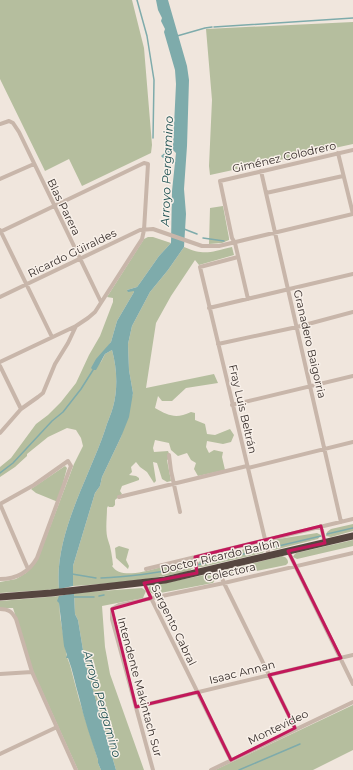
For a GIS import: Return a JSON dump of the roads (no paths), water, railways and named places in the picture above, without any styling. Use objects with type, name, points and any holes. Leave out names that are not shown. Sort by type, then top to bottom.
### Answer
[{"type":"highway","name":"Doctor Ricardo Balbín","points":[[0,597],[144,583],[197,573],[353,536]]},
{"type":"street","name":"Blas Parera","points":[[1,122],[9,121],[13,123],[19,132],[101,302]]},
{"type":"street","name":"Giménez Colodrero","points":[[235,243],[232,238],[220,181],[353,150]]},
{"type":"street","points":[[248,298],[235,243],[353,214],[338,153]]},
{"type":"street","points":[[0,362],[76,326],[88,318],[101,302],[140,243],[144,230],[149,166],[146,163],[0,231],[52,337]]},
{"type":"street","points":[[0,179],[34,164]]},
{"type":"street","name":"Granadero Baigorria","points":[[261,171],[341,522]]},
{"type":"street","points":[[266,193],[343,176]]},
{"type":"street","name":"Ricardo Güiraldes","points":[[0,297],[132,234],[144,230],[153,230],[208,247],[235,243]]},
{"type":"street","name":"Fray Luis Beltrán","points":[[238,257],[200,267],[269,556]]},
{"type":"street","points":[[210,308],[353,274]]},
{"type":"street","points":[[218,344],[297,327],[353,312]]},
{"type":"street","points":[[0,432],[21,409],[43,393],[55,364],[68,343],[76,326]]},
{"type":"street","points":[[0,366],[21,409]]},
{"type":"street","points":[[232,405],[353,376]]},
{"type":"street","points":[[119,497],[353,442]]},
{"type":"street","points":[[169,455],[180,512]]},
{"type":"street","points":[[0,579],[11,579],[19,576],[28,569],[37,558],[71,466],[68,461],[34,484],[0,504],[28,569]]},
{"type":"street","name":"Colectora","points":[[146,569],[353,519]]},
{"type":"street","points":[[322,526],[325,543]]},
{"type":"street","points":[[288,551],[353,684]]},
{"type":"street","name":"Colectora","points":[[112,609],[115,606],[224,583],[353,553]]},
{"type":"street","points":[[195,557],[197,573]]},
{"type":"street","points":[[218,568],[295,728]]},
{"type":"street","name":"Sargento Cabral","points":[[144,583],[230,760]]},
{"type":"street","points":[[0,609],[12,612],[16,619],[32,672],[76,770]]},
{"type":"street","name":"Intendente Makintach Sur","points":[[112,609],[112,620],[153,770]]},
{"type":"street","name":"Isaac Annan","points":[[136,707],[353,655]]},
{"type":"street","points":[[0,674],[32,672]]},
{"type":"street","name":"Montevideo","points":[[211,770],[295,728],[353,702]]},
{"type":"street","points":[[0,754],[57,727]]},
{"type":"water","points":[[156,0],[168,0],[187,66],[189,80],[184,189],[186,214],[184,247],[150,292],[132,326],[128,344],[129,370],[133,393],[129,417],[102,477],[100,486],[95,493],[73,566],[73,586],[59,589],[59,569],[67,528],[98,449],[115,400],[116,371],[112,350],[105,354],[96,370],[91,368],[96,359],[111,342],[117,321],[134,292],[128,292],[127,290],[137,287],[159,256],[171,243],[172,191],[176,153],[173,150],[163,158],[161,156],[173,146],[176,84],[175,70]]},
{"type":"water","points":[[74,593],[75,614],[78,620],[85,662],[116,770],[101,770],[85,721],[70,663],[68,658],[66,658],[67,655],[64,646],[59,603],[57,601],[59,596]]},
{"type":"waterway","points":[[137,0],[147,36],[154,80],[153,138]]},
{"type":"waterway","points":[[214,27],[353,18]]},
{"type":"waterway","points":[[177,36],[212,27]]},
{"type":"waterway","points":[[184,229],[197,234]]},
{"type":"waterway","points":[[203,238],[224,241]]},
{"type":"waterway","points":[[0,473],[13,463],[52,421],[63,412],[81,389],[93,370]]},
{"type":"waterway","points":[[327,534],[353,528]]},
{"type":"waterway","points":[[270,548],[321,536]]},
{"type":"waterway","points":[[197,565],[264,549]]},
{"type":"waterway","points":[[101,578],[124,577],[193,566]]},
{"type":"waterway","points":[[72,574],[96,578]]},
{"type":"waterway","points":[[99,596],[104,595]]},
{"type":"waterway","points":[[74,597],[94,597]]},
{"type":"waterway","points":[[239,770],[300,744]]},
{"type":"water label","name":"Arroyo Pergamino","points":[[167,171]]},
{"type":"water label","name":"Arroyo Pergamino","points":[[102,704]]}]
